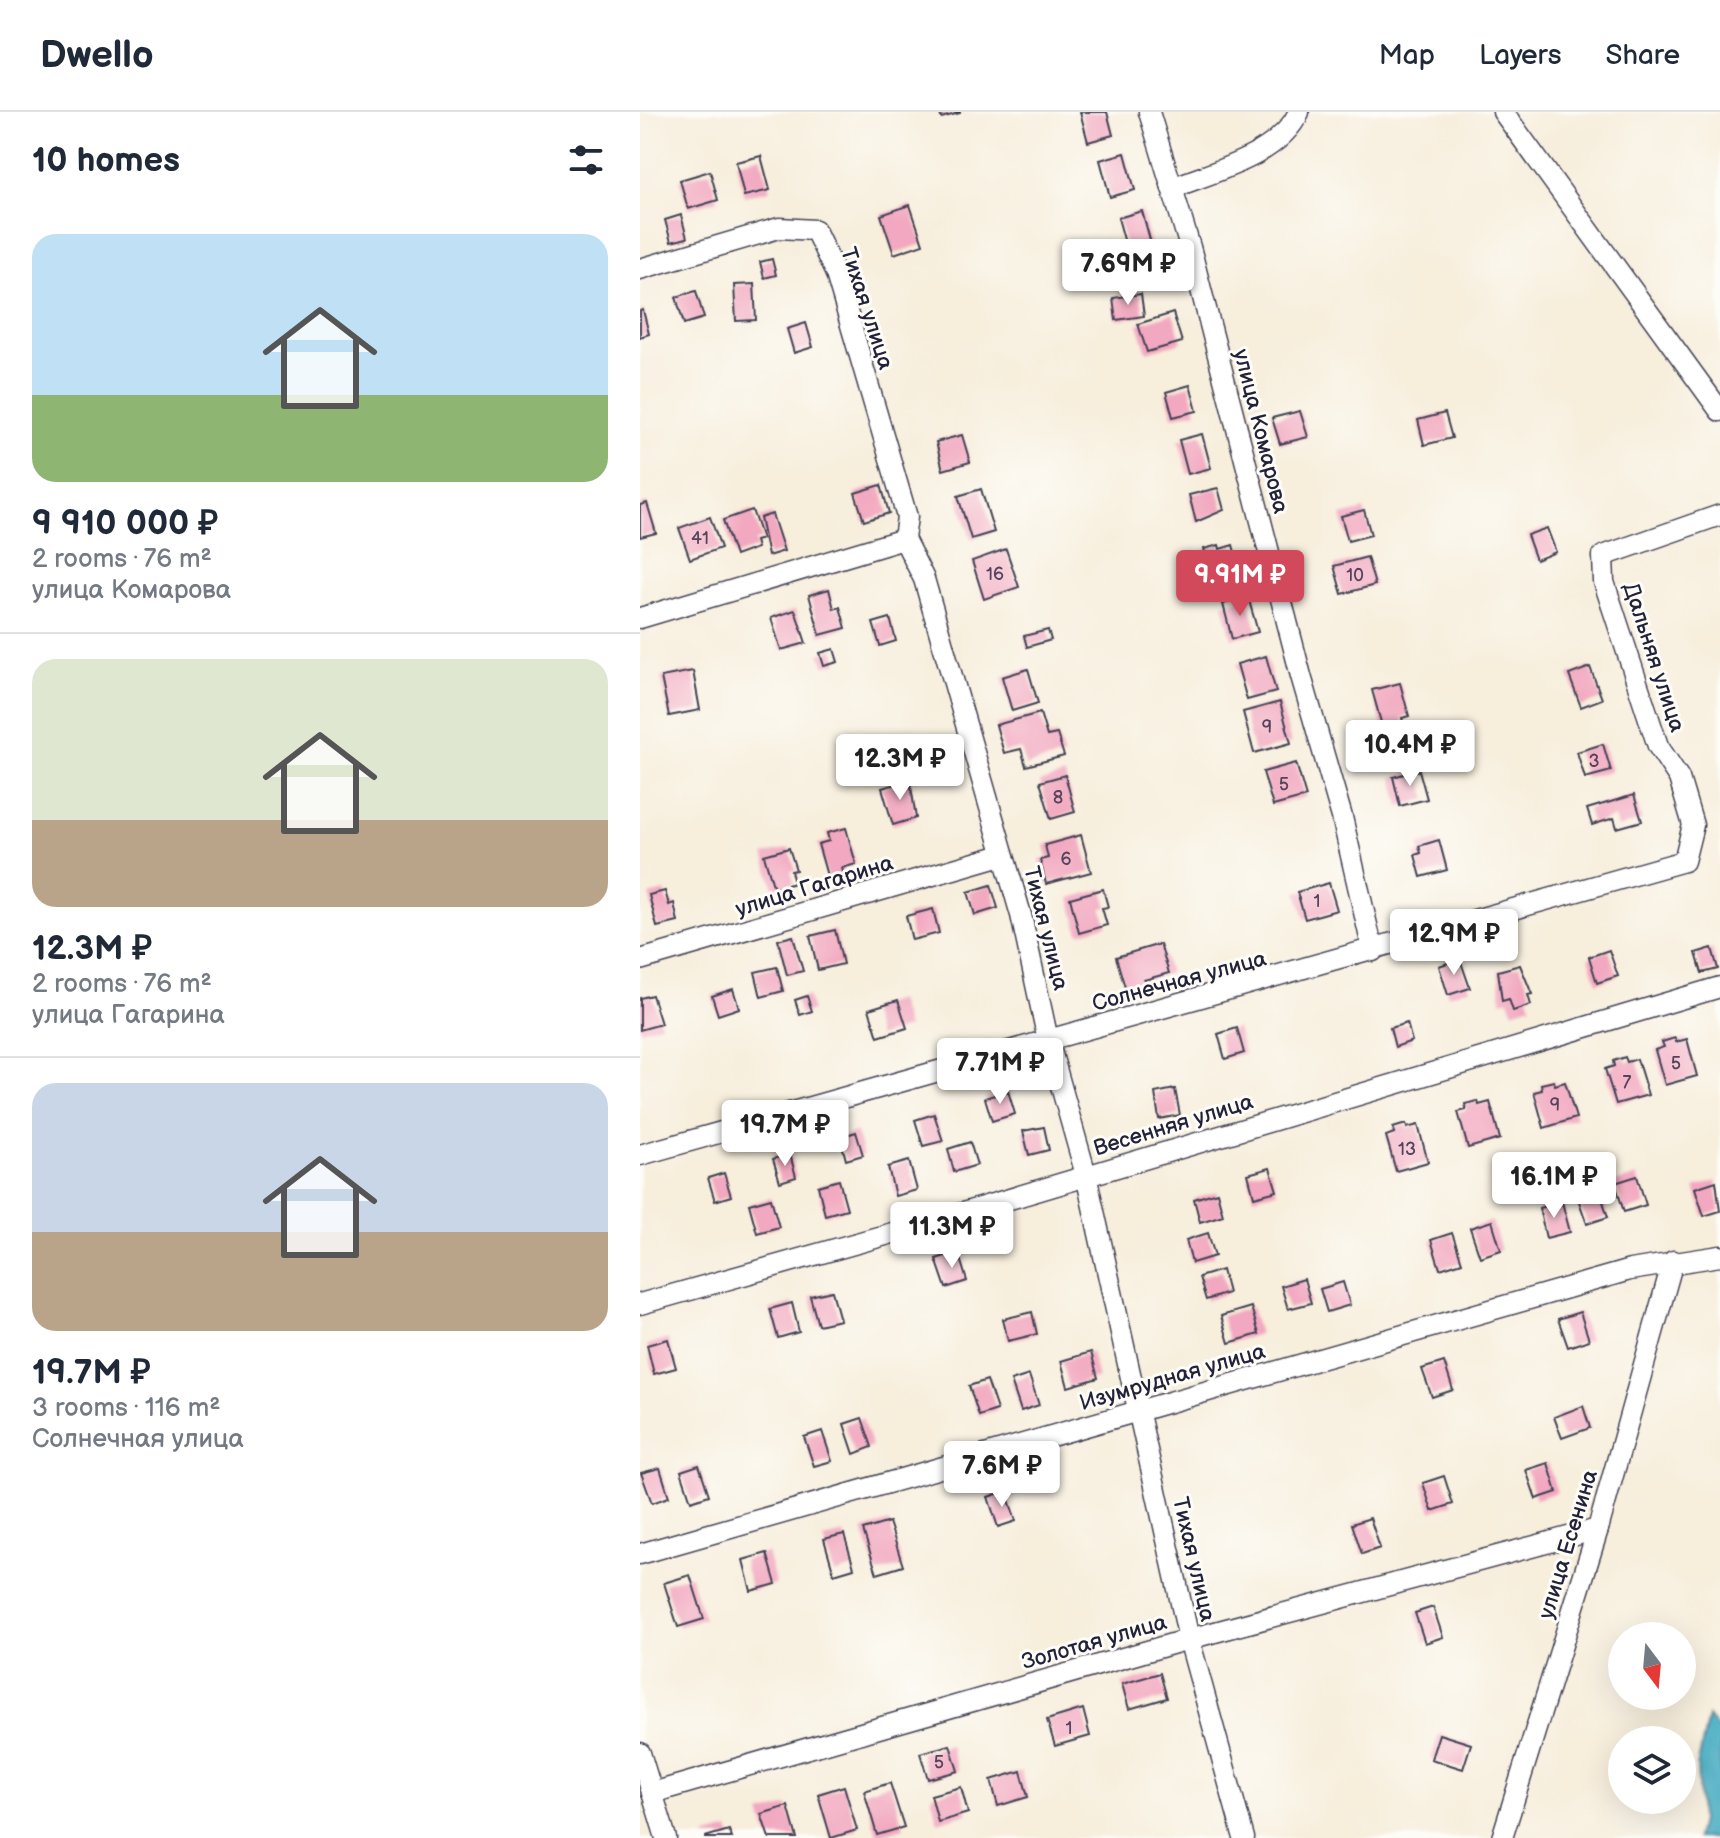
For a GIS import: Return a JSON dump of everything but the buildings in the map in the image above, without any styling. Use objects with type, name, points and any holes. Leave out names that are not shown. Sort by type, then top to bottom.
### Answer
[{"type":"street","name":"улица Комарова","points":[[1149,112],[1190,247],[1297,661],[1342,817],[1373,951]]},
{"type":"street","points":[[1172,188],[1262,150],[1293,125],[1299,112]]},
{"type":"street","points":[[1503,112],[1720,411]]},
{"type":"street","name":"Тихая улица","points":[[640,269],[779,228],[815,230],[836,274],[907,517],[904,539],[924,579],[1025,930],[1048,1040],[1086,1175],[1189,1639],[1244,1838]]},
{"type":"street","name":"Дальняя улица","points":[[1684,861],[1693,825],[1679,778],[1658,746],[1604,582],[1603,556],[1720,515]]},
{"type":"street","points":[[640,618],[904,539]]},
{"type":"street","name":"улица Гагарина","points":[[640,960],[1002,855]]},
{"type":"street","name":"Солнечная улица","points":[[640,1155],[1684,861]]},
{"type":"street","name":"Весенняя улица","points":[[640,1304],[946,1218],[1720,987]]},
{"type":"street","name":"Изумрудная улица","points":[[640,1554],[1630,1270],[1720,1256]]},
{"type":"street","name":"улица Есенина","points":[[1502,1838],[1598,1529],[1673,1261]]},
{"type":"street","name":"Золотая улица","points":[[652,1793],[1189,1639],[1598,1529]]},
{"type":"street","points":[[640,1753],[666,1838]]},
{"type":"water","points":[[1708,1717],[1720,1732],[1720,1838],[1696,1838],[1700,1821],[1697,1767]]}]
